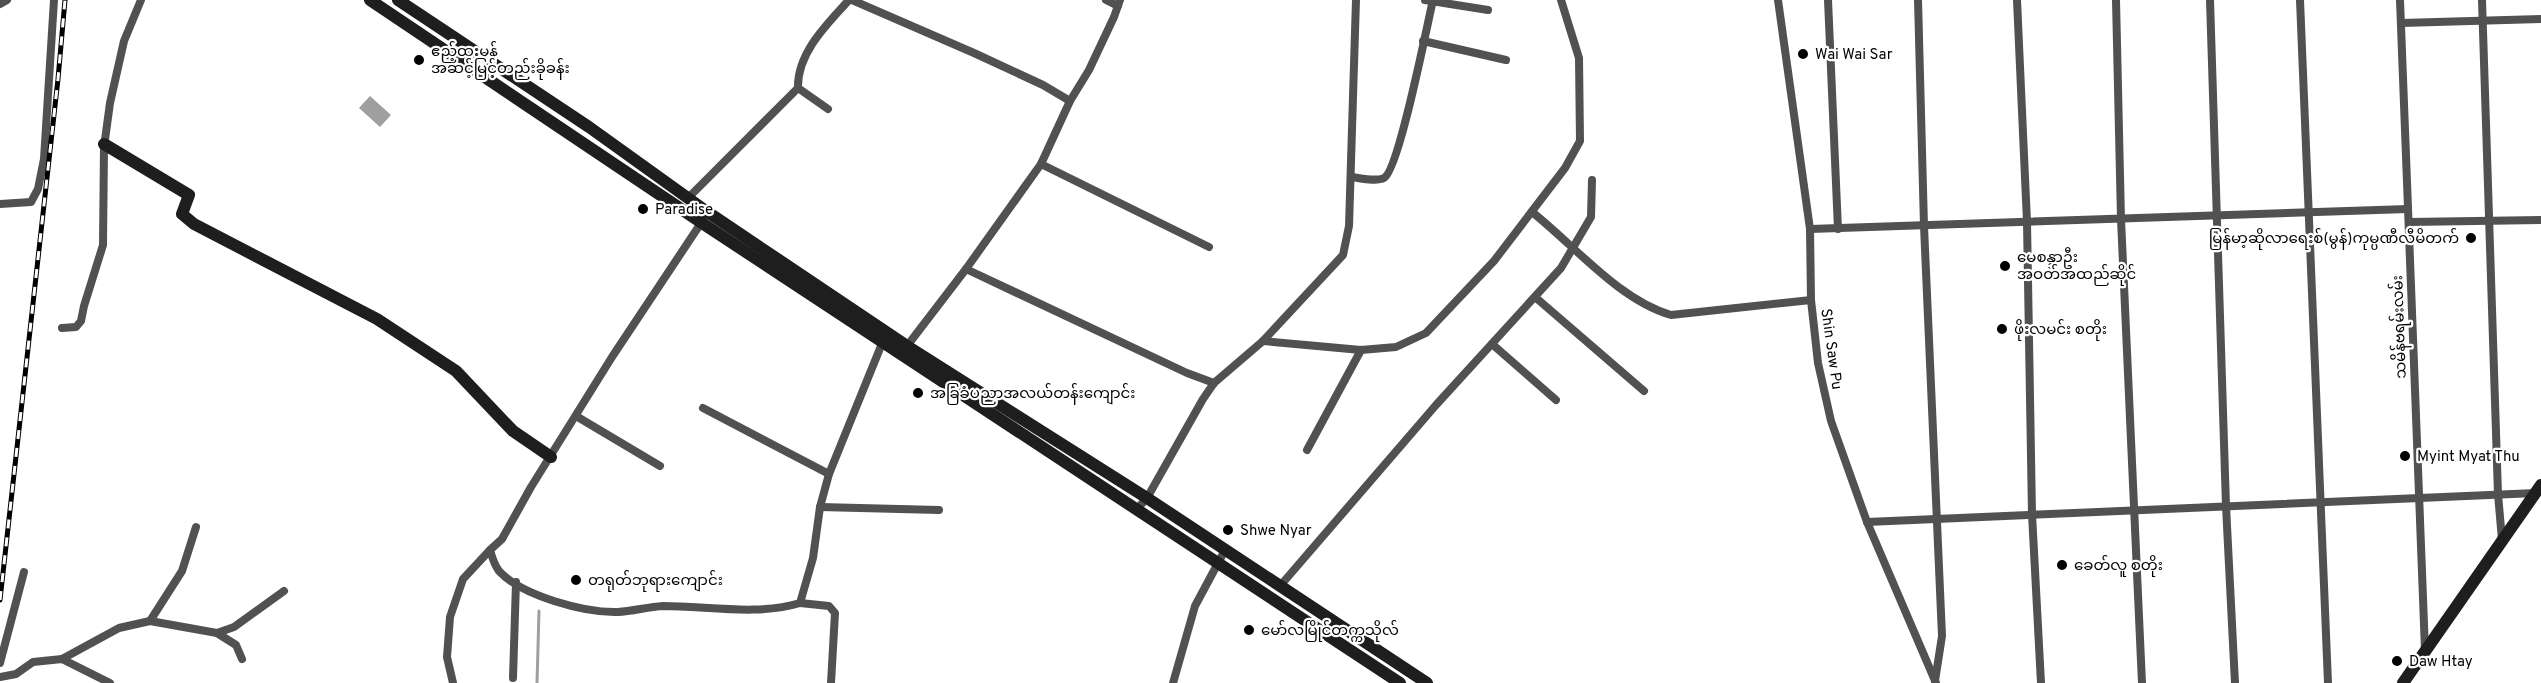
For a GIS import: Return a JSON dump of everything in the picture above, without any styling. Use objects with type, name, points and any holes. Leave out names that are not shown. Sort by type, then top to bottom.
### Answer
[{"type":"main road","points":[[370,0],[702,223],[1400,683]]},
{"type":"main road","points":[[398,0],[589,127],[706,211],[907,346],[1147,498],[1427,683]]},
{"type":"main road","points":[[104,144],[189,195],[183,214],[194,224],[377,319],[456,371],[513,431],[551,457]]},
{"type":"main road","points":[[2403,683],[2538,489]]},
{"type":"street","points":[[0,4],[8,0]]},
{"type":"street","points":[[0,204],[31,202],[38,189],[44,159],[54,0]]},
{"type":"street","points":[[62,328],[76,327],[81,321],[103,245],[104,144],[110,103],[124,41],[141,0]]},
{"type":"street","points":[[688,198],[798,88],[801,66],[813,41],[851,0],[974,53],[1070,101]]},
{"type":"street","points":[[907,346],[966,270],[1041,164],[1070,101],[1089,70],[1119,3],[1106,0]]},
{"type":"street","points":[[1137,509],[1147,498],[1214,382],[1263,341],[1342,255],[1350,226],[1356,0]]},
{"type":"street","points":[[1263,341],[1360,350],[1396,347],[1426,333],[1494,261],[1565,168],[1580,141],[1579,58],[1573,30],[1562,0]]},
{"type":"street","name":"Shin Saw Pu","points":[[1778,0],[1810,230],[1811,300],[1818,363],[1831,421],[1867,522],[1936,682]]},
{"type":"street","points":[[1828,0],[1838,229]]},
{"type":"street","points":[[1918,0],[1924,226],[1942,636],[1936,682]]},
{"type":"street","points":[[2017,0],[2027,222],[2032,514],[2041,683]]},
{"type":"street","points":[[2116,0],[2121,219],[2142,683]]},
{"type":"street","points":[[2210,0],[2226,506],[2235,683]]},
{"type":"street","points":[[2300,0],[2328,683]]},
{"type":"street","name":"သမိန်ဗရမ်းလမ်း","points":[[2400,0],[2425,653]]},
{"type":"street","points":[[2482,0],[2498,494],[2502,540]]},
{"type":"street","points":[[1352,177],[1380,179],[1389,173],[1400,140],[1424,41],[1430,1],[1488,10]]},
{"type":"street","points":[[2401,23],[2541,19]]},
{"type":"street","points":[[1424,41],[1506,60]]},
{"type":"street","points":[[798,88],[828,109]]},
{"type":"street","points":[[1041,164],[1209,247]]},
{"type":"street","points":[[1280,586],[1436,405],[1561,268],[1575,248],[1591,217],[1592,180]]},
{"type":"street","points":[[1810,230],[2408,210]]},
{"type":"street","points":[[453,683],[447,657],[450,617],[463,579],[502,539],[612,357],[702,223],[706,211]]},
{"type":"street","points":[[1532,212],[1618,286],[1650,309],[1671,315],[1811,300]]},
{"type":"street","points":[[2409,222],[2541,220]]},
{"type":"street","points":[[966,270],[1187,373],[1214,382]]},
{"type":"street","points":[[1534,297],[1644,391]]},
{"type":"street","points":[[800,603],[813,558],[820,507],[829,474],[883,341]]},
{"type":"street","points":[[1492,344],[1556,400]]},
{"type":"street","points":[[1307,450],[1360,350]]},
{"type":"street","points":[[703,408],[829,474]]},
{"type":"street","points":[[576,416],[660,466]]},
{"type":"street","points":[[1867,522],[2419,498],[2498,494],[2538,489]]},
{"type":"street","points":[[820,507],[939,510]]},
{"type":"street","points":[[150,621],[182,572],[196,526]]},
{"type":"street","points":[[490,550],[499,571],[526,590],[555,602],[588,610],[618,612],[663,606],[763,609],[800,603],[829,606],[836,613],[831,683]]},
{"type":"street","points":[[1173,683],[1195,606],[1225,550]]},
{"type":"street","points":[[0,663],[24,572]]},
{"type":"street","points":[[513,678],[516,582]]},
{"type":"street","points":[[217,633],[234,627],[284,591]]},
{"type":"street","points":[[0,676],[16,674],[33,662],[62,660],[119,628],[150,621],[217,633],[236,645],[242,660]]},
{"type":"street","points":[[62,660],[110,683]]},
{"type":"shaded area","points":[[370,96],[391,115],[380,127],[359,108]]},
{"type":"waterway","points":[[537,683],[539,611]]},
{"type":"railway","points":[[0,600],[65,0]]},
{"type":"place","name":"Wai Wai Sar","points":[[1803,54]]},
{"type":"place","name":"ဧည့်ထူးမွန် အဆင့်မြင့်တည်းခိုခန်း","points":[[419,60]]},
{"type":"place","name":"Paradise","points":[[643,209]]},
{"type":"place","name":"မြန်မာ့ဆိုလာရေးစ်(မွန်)ကုမ္ပဏီလီမိတက်","points":[[2471,238]]},
{"type":"place","name":"မေစန္ဒာဦး အဝတ်အထည်ဆိုင်","points":[[2005,266]]},
{"type":"place","name":"ဖိုးလမင်း စတိုး","points":[[2002,329]]},
{"type":"place","name":"အခြခံပညာအလယ်တန်းကျောင်း","points":[[918,393]]},
{"type":"place","name":"Myint Myat Thu","points":[[2405,456]]},
{"type":"place","name":"Shwe Nyar","points":[[1228,530]]},
{"type":"place","name":"ခေတ်လူ စတိုး","points":[[2062,565]]},
{"type":"place","name":"တရုတ်ဘုရားကျောင်း","points":[[576,580]]},
{"type":"place","name":"မော်လမြိုင်တက္ကသိုလ်","points":[[1249,630]]},
{"type":"place","name":"Daw Htay","points":[[2397,661]]}]
